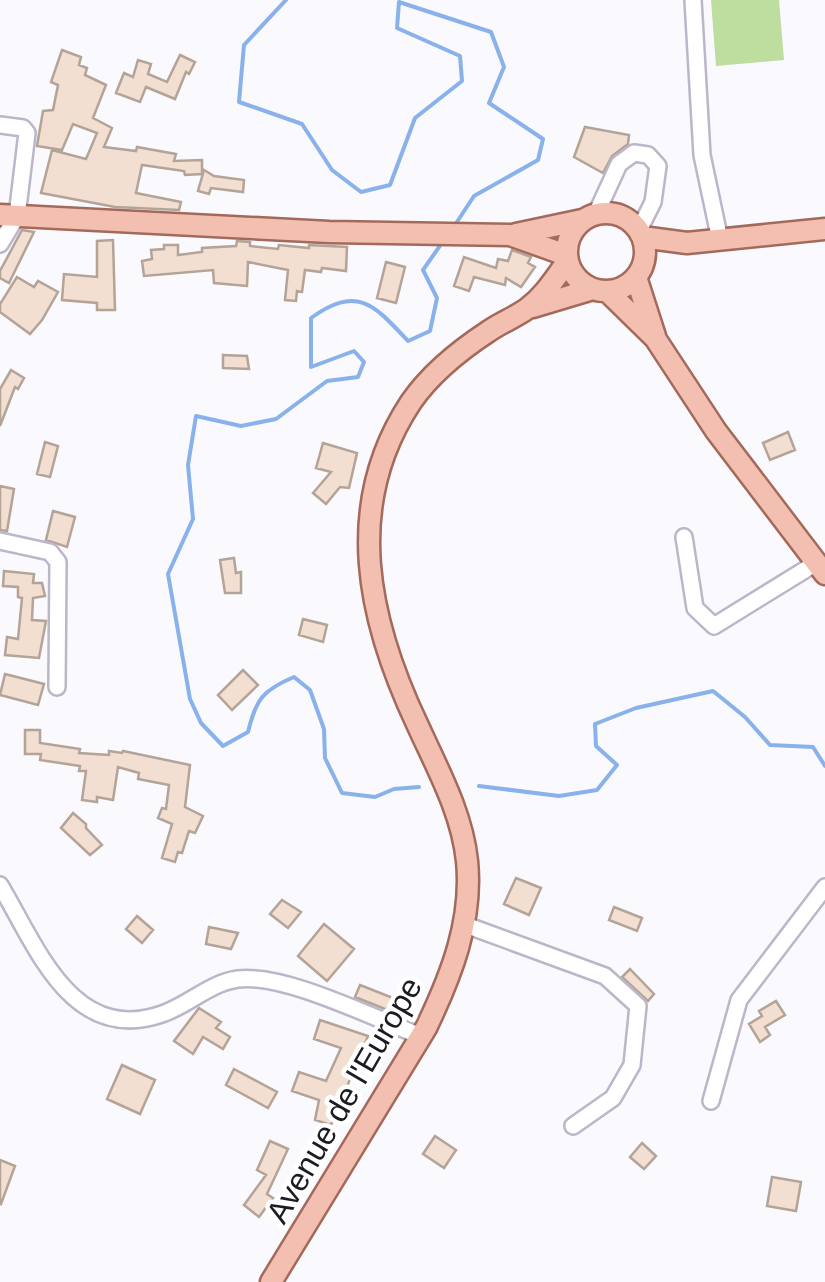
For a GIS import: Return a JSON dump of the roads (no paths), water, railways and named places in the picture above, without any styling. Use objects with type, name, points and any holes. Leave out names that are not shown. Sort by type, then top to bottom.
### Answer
[{"type":"main road","points":[[8,216],[510,235],[612,213],[627,219],[640,234],[687,243],[825,229]]},
{"type":"main road","points":[[589,217],[568,242],[567,258],[582,283],[600,290],[655,338],[716,431],[820,569]]},
{"type":"main road","points":[[640,234],[640,269],[655,338]]},
{"type":"main road","points":[[510,235],[567,258]]},
{"type":"main road","points":[[600,290],[623,287],[640,269],[687,243]]},
{"type":"main road","name":"Avenue de l'Europe","points":[[271,1282],[421,1036],[448,984],[463,924],[467,863],[461,826],[379,627],[370,586],[368,516],[380,465],[410,402],[436,371],[488,331],[527,309],[546,292],[567,258]]},
{"type":"main road","name":"Avenue de l'Europe","points":[[527,309],[600,290]]},
{"type":"street","points":[[694,0],[702,155],[720,240]]},
{"type":"street","points":[[0,124],[23,128],[27,133],[0,244]]},
{"type":"street","points":[[589,217],[619,164],[634,153],[648,155],[658,166],[653,202],[640,234]]},
{"type":"street","points":[[684,537],[695,608],[714,626],[820,569]]},
{"type":"street","points":[[0,541],[50,552],[58,562],[58,687]]},
{"type":"street","points":[[0,885],[61,988],[88,1011],[119,1019],[145,1020],[173,1010],[202,991],[238,979],[279,982],[421,1036]]},
{"type":"street","points":[[711,1101],[739,1000],[825,887]]},
{"type":"street","points":[[463,924],[605,976],[638,1006],[632,1066],[613,1098],[573,1126]]},
{"type":"waterway","points":[[286,0],[244,45],[239,102],[302,124],[332,170],[361,192],[390,185],[415,118],[462,81],[460,56],[397,28],[399,2],[491,32],[504,67],[489,103],[543,139],[538,160],[474,196],[453,228]]},
{"type":"waterway","points":[[419,787],[394,789],[375,797],[342,793],[325,758],[324,729],[310,690],[294,677],[268,691],[254,711],[248,732],[223,746],[201,723],[190,699],[168,574],[193,519],[188,465],[196,416],[241,426],[276,419],[327,381],[358,377],[364,362],[354,351],[311,367],[311,318],[341,302],[354,301],[375,309],[408,341],[430,331],[437,298],[423,270],[444,240]]},
{"type":"waterway","points":[[479,786],[559,796],[597,790],[617,765],[596,746],[595,724],[636,708],[713,691],[745,717],[770,745],[813,747],[825,766]]}]
